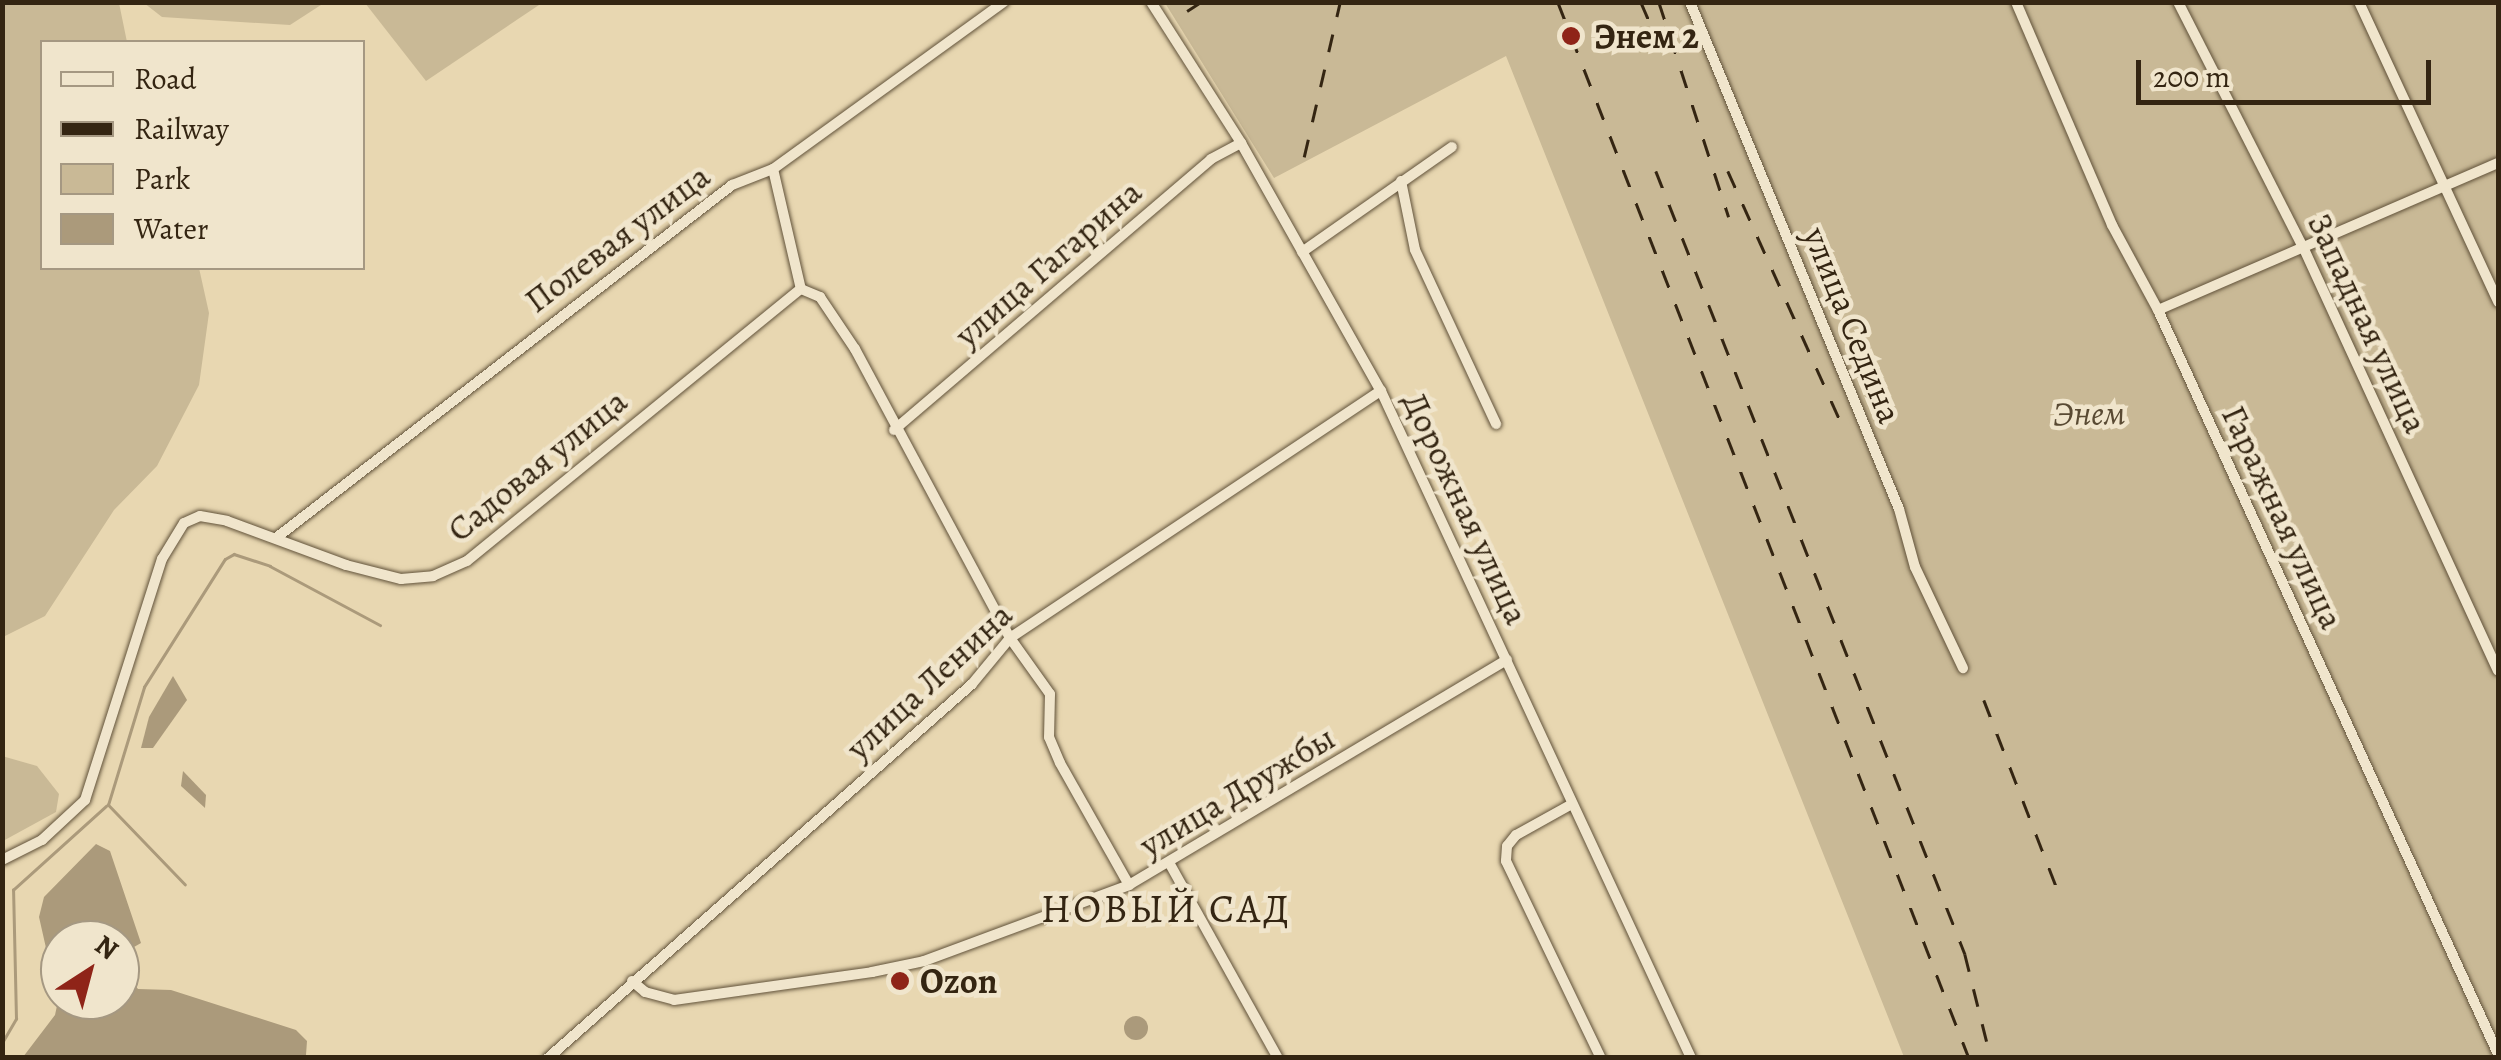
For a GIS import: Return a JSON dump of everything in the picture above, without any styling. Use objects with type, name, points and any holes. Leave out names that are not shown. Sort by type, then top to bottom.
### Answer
[{"type":"street","name":"Полевая улица","points":[[276,538],[732,185],[773,169],[1004,2]]},
{"type":"street","name":"Дорожная улица","points":[[1151,2],[1241,144],[1381,391],[1691,1058]]},
{"type":"street","name":"улица Седина","points":[[1690,2],[1899,509],[1915,567],[1963,668]]},
{"type":"street","name":"Гаражная улица","points":[[2016,2],[2112,225],[2158,310],[2498,1054]]},
{"type":"street","name":"Западная улица","points":[[2178,2],[2304,249],[2498,672]]},
{"type":"street","points":[[2359,2],[2498,302]]},
{"type":"street","name":"улица Гагарина","points":[[894,430],[1211,159],[1241,144]]},
{"type":"street","points":[[1302,252],[1452,148]]},
{"type":"street","points":[[2158,310],[2498,163]]},
{"type":"street","points":[[773,169],[801,290],[820,296],[838,323],[1010,638],[1050,694],[1049,737],[1060,764],[1129,886]]},
{"type":"street","name":"Дорожная улица","points":[[1401,181],[1416,250],[1496,424]]},
{"type":"street","name":"Садовая улица","points":[[2,860],[42,840],[86,800],[172,536],[200,516],[400,579],[434,576],[467,560],[801,290]]},
{"type":"street","name":"улица Ленина","points":[[548,1058],[972,684],[1010,638],[1381,391]]},
{"type":"street","name":"улица Дружбы","points":[[632,982],[644,992],[674,1000],[872,972],[924,961],[1129,886],[1171,866],[1507,660]]},
{"type":"street","points":[[1572,804],[1516,834],[1506,846],[1506,862],[1602,1058]]},
{"type":"street","points":[[1171,866],[1278,1058]]},
{"type":"green space","points":[[3,2],[119,3],[127,40],[40,40],[40,270],[199,270],[209,313],[199,385],[157,466],[114,510],[45,616],[3,637]]},
{"type":"green space","points":[[144,3],[324,3],[290,25],[162,17]]},
{"type":"green space","points":[[365,3],[542,3],[426,81]]},
{"type":"green space","name":"Энем","points":[[1165,3],[2498,3],[2498,1057],[1904,1057],[1506,56],[1274,178]]},
{"type":"green space","points":[[2,756],[37,766],[59,794],[56,812],[3,841]]},
{"type":"water","points":[[173,676],[187,700],[153,748],[141,748],[149,717]]},
{"type":"water","points":[[183,771],[206,795],[205,808],[181,786]]},
{"type":"water","points":[[96,844],[110,851],[133,920],[40,921],[39,917],[44,897]]},
{"type":"water","points":[[140,989],[171,990],[296,1030],[307,1041],[306,1055],[23,1057],[51,1020],[140,1020]]},
{"type":"water","points":[[1136,1016],[1148,1028],[1136,1040],[1124,1028]]},
{"type":"waterway","points":[[185,885],[108,805],[144,687],[225,559],[234,554],[270,566],[380,625]]},
{"type":"waterway","points":[[2,1043],[16,1019],[13,890],[106,806]]},
{"type":"railway","points":[[1187,11],[1201,2]]},
{"type":"railway","points":[[1304,157],[1340,2]]},
{"type":"railway","points":[[1558,2],[1969,1058]]},
{"type":"railway","points":[[1641,2],[1667,62]]},
{"type":"railway","points":[[1659,2],[1729,217]]},
{"type":"railway","points":[[1656,171],[1965,954],[1991,1058]]},
{"type":"railway","points":[[1728,171],[1842,425]]},
{"type":"railway","points":[[1984,700],[2058,891]]},
{"type":"place","name":"Энем 2","points":[[1571,36]]},
{"type":"place","name":"Ozon","points":[[900,981]]},
{"type":"district","name":"НОВЫЙ САД","points":[[1166,909]]}]
